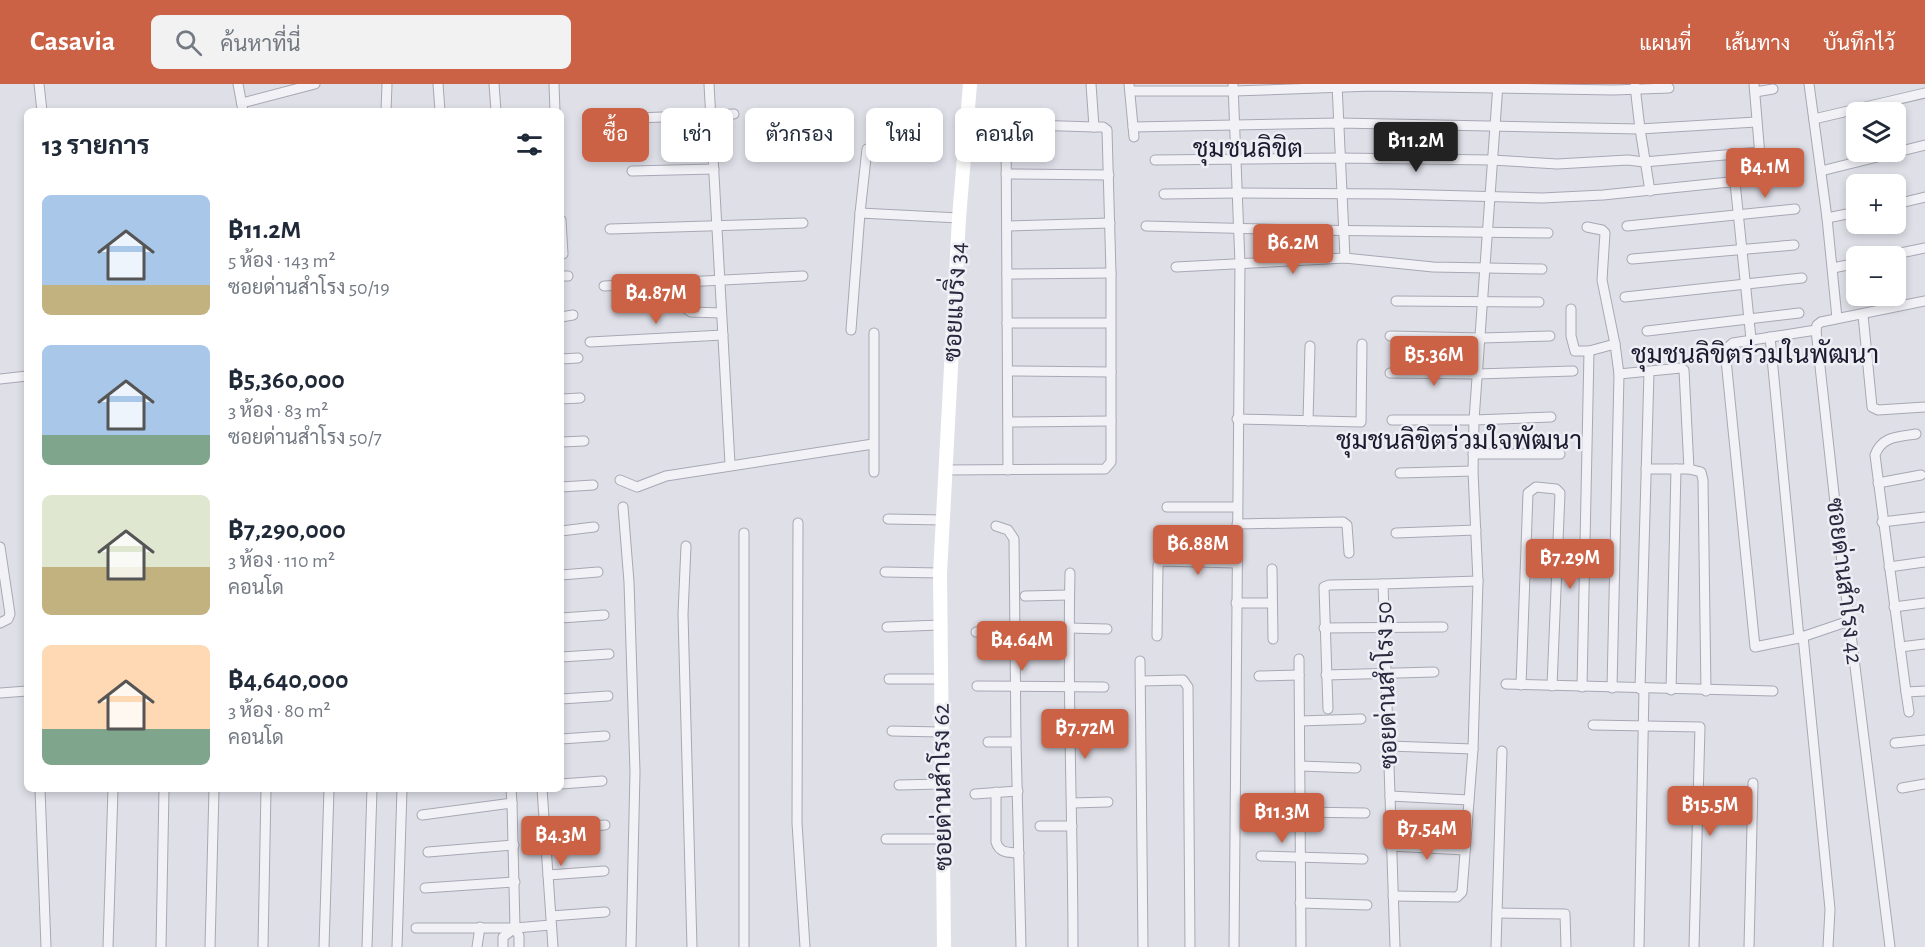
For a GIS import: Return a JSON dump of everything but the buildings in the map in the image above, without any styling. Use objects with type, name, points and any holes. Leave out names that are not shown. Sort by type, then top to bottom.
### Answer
[{"type":"street","points":[[39,84],[42,108]]},
{"type":"street","points":[[238,84],[242,107],[315,84]]},
{"type":"street","points":[[386,108],[387,84]]},
{"type":"street","points":[[438,84],[440,108]]},
{"type":"street","points":[[494,84],[496,108]]},
{"type":"street","points":[[554,84],[555,108]]},
{"type":"street","points":[[709,84],[711,108]]},
{"type":"street","name":"ซอยแบริ่ง 34","points":[[968,108],[970,84]]},
{"type":"street","points":[[1091,84],[1094,126]]},
{"type":"street","points":[[1809,84],[1833,268],[1837,318]]},
{"type":"street","points":[[1337,86],[1345,258]]},
{"type":"street","points":[[1393,896],[1460,895],[1462,892],[1473,749],[1478,581],[1473,471],[1474,420],[1498,86]]},
{"type":"street","points":[[1669,88],[1130,87],[1134,132],[1235,125],[1339,123],[1640,129],[1756,122]]},
{"type":"street","points":[[1635,87],[1650,191]]},
{"type":"street","points":[[1233,88],[1240,264],[1234,947]]},
{"type":"street","points":[[1762,180],[1754,88],[1773,89]]},
{"type":"street","points":[[1814,118],[1925,93]]},
{"type":"street","points":[[945,470],[1105,469],[1111,462],[1111,273],[1107,130],[1094,126],[1055,126]]},
{"type":"street","points":[[1821,171],[1925,145]]},
{"type":"street","points":[[1155,160],[1341,158],[1492,160],[1557,164],[1628,160],[1644,162],[1759,152]]},
{"type":"street","points":[[851,330],[866,158]]},
{"type":"street","points":[[714,162],[730,464]]},
{"type":"street","name":"ซอยแบริ่ง 34","points":[[942,520],[964,162]]},
{"type":"street","points":[[1006,162],[1008,470]]},
{"type":"street","points":[[632,171],[714,169]]},
{"type":"street","points":[[1006,174],[1109,175]]},
{"type":"street","points":[[1164,194],[1342,193],[1542,198],[1650,191],[1778,177]]},
{"type":"street","points":[[1735,182],[1751,339]]},
{"type":"street","points":[[1906,202],[1925,197]]},
{"type":"street","points":[[1627,226],[1795,209]]},
{"type":"street","points":[[860,213],[959,218]]},
{"type":"street","points":[[1827,218],[1846,214]]},
{"type":"street","points":[[610,229],[803,223]]},
{"type":"street","points":[[1007,226],[1110,223]]},
{"type":"street","points":[[1146,226],[1548,233]]},
{"type":"street","points":[[1587,227],[1602,230],[1605,233],[1602,280],[1619,374],[1612,688]]},
{"type":"street","points":[[1632,259],[1794,245]]},
{"type":"street","points":[[1906,252],[1925,248]]},
{"type":"street","points":[[1176,267],[1345,258],[1433,267],[1542,269]]},
{"type":"street","points":[[1833,268],[1846,265]]},
{"type":"street","points":[[1007,274],[1111,273]]},
{"type":"street","points":[[604,286],[803,276]]},
{"type":"street","points":[[1625,297],[1802,278]]},
{"type":"street","points":[[1396,301],[1539,302]]},
{"type":"street","points":[[1850,621],[1801,637],[1755,646],[1725,350],[1733,343],[1816,330],[1819,323],[1837,318],[1863,315],[1925,301]]},
{"type":"street","points":[[678,303],[691,312],[721,313]]},
{"type":"street","points":[[1571,309],[1571,336],[1574,349],[1579,352],[1589,351],[1615,344]]},
{"type":"street","points":[[1647,331],[1799,313]]},
{"type":"street","points":[[564,316],[573,315]]},
{"type":"street","points":[[1863,315],[1872,407],[1878,410],[1925,407]]},
{"type":"street","points":[[1007,323],[1110,323]]},
{"type":"street","name":"ซอยด่านสำโรง 42","points":[[1816,330],[1890,947]]},
{"type":"street","points":[[874,333],[874,472]]},
{"type":"street","points":[[590,342],[723,335]]},
{"type":"street","points":[[1390,336],[1481,338],[1550,336]]},
{"type":"street","points":[[1770,337],[1830,909],[1828,947]]},
{"type":"street","points":[[1238,419],[1361,422],[1362,344]]},
{"type":"street","points":[[1308,421],[1310,346]]},
{"type":"street","points":[[1582,687],[1589,351]]},
{"type":"street","points":[[564,358],[578,358]]},
{"type":"street","points":[[1619,374],[1681,368],[1685,373],[1689,469]]},
{"type":"street","points":[[1008,371],[1111,372]]},
{"type":"street","points":[[1390,373],[1478,374],[1573,371]]},
{"type":"street","points":[[1640,947],[1648,372]]},
{"type":"street","points":[[0,379],[24,376]]},
{"type":"street","points":[[564,399],[580,398]]},
{"type":"street","points":[[1392,420],[1551,417]]},
{"type":"street","points":[[1009,422],[1111,421]]},
{"type":"street","points":[[1909,712],[1882,522],[1875,455],[1881,443],[1887,439],[1916,434]]},
{"type":"street","points":[[564,442],[584,441]]},
{"type":"street","points":[[620,480],[637,487],[666,476],[730,464],[873,444]]},
{"type":"street","points":[[1473,454],[1560,454]]},
{"type":"street","points":[[1646,469],[1689,469],[1701,472],[1703,480],[1706,690]]},
{"type":"street","points":[[1671,690],[1676,469]]},
{"type":"street","points":[[1400,473],[1473,471]]},
{"type":"street","points":[[1878,483],[1921,475]]},
{"type":"street","points":[[564,487],[593,485]]},
{"type":"street","points":[[1521,685],[1528,493],[1536,487],[1556,489],[1560,493],[1552,686]]},
{"type":"street","points":[[622,507],[629,582],[635,772],[631,947]]},
{"type":"street","points":[[1167,507],[1237,507]]},
{"type":"street","points":[[1882,522],[1925,517]]},
{"type":"street","points":[[888,519],[942,520]]},
{"type":"street","name":"ซอยด่านสำโรง 62","points":[[942,520],[940,625],[944,947]]},
{"type":"street","points":[[1237,524],[1343,522],[1347,525],[1349,553]]},
{"type":"street","points":[[798,523],[797,823],[805,947]]},
{"type":"street","points":[[996,526],[1008,530],[1014,539],[1021,947]]},
{"type":"street","points":[[564,531],[594,527]]},
{"type":"street","points":[[1396,533],[1476,530]]},
{"type":"street","points":[[744,534],[744,947]]},
{"type":"street","points":[[686,546],[683,614],[692,947]]},
{"type":"street","points":[[0,547],[10,614],[4,621]]},
{"type":"street","points":[[1157,636],[1158,565],[1161,561],[1236,563]]},
{"type":"street","points":[[1889,567],[1925,562]]},
{"type":"street","points":[[1272,569],[1273,639]]},
{"type":"street","points":[[564,575],[598,572]]},
{"type":"street","points":[[885,572],[940,573]]},
{"type":"street","points":[[1070,573],[1068,686],[1071,742],[1073,947]]},
{"type":"street","name":"ซอยด่านสำโรง 50","points":[[1395,947],[1383,584],[1478,581]]},
{"type":"street","points":[[1328,709],[1323,591],[1326,586],[1383,584]]},
{"type":"street","points":[[1025,596],[1069,595]]},
{"type":"street","points":[[1236,603],[1272,603]]},
{"type":"street","points":[[1894,607],[1925,603]]},
{"type":"street","points":[[564,618],[604,615]]},
{"type":"street","points":[[887,627],[940,625]]},
{"type":"street","points":[[1324,628],[1443,627]]},
{"type":"street","points":[[1069,628],[1107,629]]},
{"type":"street","points":[[976,632],[1016,631]]},
{"type":"street","points":[[1900,647],[1925,645]]},
{"type":"street","points":[[564,657],[609,654]]},
{"type":"street","points":[[1299,659],[1301,947]]},
{"type":"street","points":[[1140,661],[1143,947]]},
{"type":"street","points":[[1326,675],[1434,672]]},
{"type":"street","points":[[1259,676],[1299,675]]},
{"type":"street","points":[[889,679],[941,679]]},
{"type":"street","points":[[1141,681],[1183,680],[1188,687],[1190,947]]},
{"type":"street","points":[[1506,684],[1773,692]]},
{"type":"street","points":[[977,686],[1104,687]]},
{"type":"street","points":[[1906,692],[1925,691]]},
{"type":"street","points":[[2,693],[24,692]]},
{"type":"street","points":[[564,699],[608,696]]},
{"type":"street","points":[[1300,721],[1361,719]]},
{"type":"street","points":[[1593,725],[1700,727],[1694,947]]},
{"type":"street","points":[[892,731],[941,732]]},
{"type":"street","points":[[564,739],[605,736]]},
{"type":"street","points":[[1895,743],[1925,740]]},
{"type":"street","points":[[1071,742],[1116,741]]},
{"type":"street","points":[[988,742],[1016,742]]},
{"type":"street","points":[[1389,746],[1473,749]]},
{"type":"street","points":[[1496,947],[1502,751]]},
{"type":"street","points":[[1300,766],[1356,768]]},
{"type":"street","points":[[564,784],[602,781]]},
{"type":"street","points":[[1749,947],[1753,783]]},
{"type":"street","points":[[899,785],[942,784]]},
{"type":"street","points":[[1902,788],[1925,784]]},
{"type":"street","points":[[975,794],[1018,791]]},
{"type":"street","points":[[40,792],[46,947]]},
{"type":"street","points":[[108,947],[113,792]]},
{"type":"street","points":[[161,947],[164,792]]},
{"type":"street","points":[[210,947],[214,792]]},
{"type":"street","points":[[263,947],[266,792]]},
{"type":"street","points":[[324,947],[329,792]]},
{"type":"street","points":[[367,947],[372,792]]},
{"type":"street","points":[[398,947],[402,792]]},
{"type":"street","points":[[511,792],[515,928],[519,936],[519,947]]},
{"type":"street","points":[[542,792],[553,947]]},
{"type":"street","points":[[996,792],[998,848],[1002,852],[1019,853]]},
{"type":"street","points":[[1390,796],[1469,800]]},
{"type":"street","points":[[1072,803],[1108,802]]},
{"type":"street","points":[[422,815],[512,803]]},
{"type":"street","points":[[1301,812],[1365,813]]},
{"type":"street","points":[[545,830],[605,825]]},
{"type":"street","points":[[1040,826],[1072,826]]},
{"type":"street","points":[[886,838],[942,838]]},
{"type":"street","points":[[428,852],[514,845]]},
{"type":"street","points":[[1390,846],[1465,849]]},
{"type":"street","points":[[1261,856],[1363,858]]},
{"type":"street","points":[[548,875],[603,871]]},
{"type":"street","points":[[425,888],[515,882]]},
{"type":"street","points":[[1300,903],[1367,905]]},
{"type":"street","points":[[416,927],[515,928],[605,912]]},
{"type":"street","points":[[1497,913],[1565,914],[1566,947]]},
{"type":"street","points":[[477,947],[480,927]]},
{"type":"street","points":[[503,947],[503,937],[515,928]]},
{"type":"district","name":"ชุมชนลิขิต","points":[[1248,148]]},
{"type":"district","name":"ชุมชนลิขิตร่วมในพัฒนา","points":[[1755,354]]},
{"type":"district","name":"ชุมชนลิขิตร่วมใจพัฒนา","points":[[1459,440]]}]
